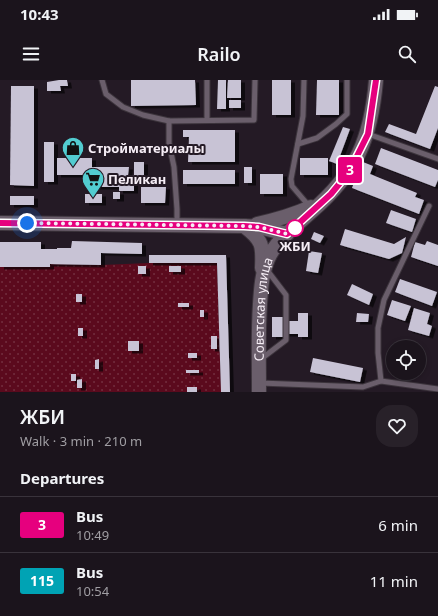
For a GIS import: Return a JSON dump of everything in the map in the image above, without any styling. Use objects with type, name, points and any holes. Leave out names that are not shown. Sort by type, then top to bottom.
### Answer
[{"type":"street","name":"Советская улица","points":[[259,387],[258,326],[261,284],[265,268],[272,250],[341,183],[349,172],[368,134],[376,80]]},
{"type":"street","points":[[244,226],[277,220],[297,213],[324,200]]},
{"type":"street","points":[[0,223],[244,226],[259,227],[287,234]]},
{"type":"street","points":[[244,226],[260,241],[262,252],[261,284]]},
{"type":"lane","points":[[102,80],[106,94],[123,107],[142,115],[169,121],[254,120],[255,80]]},
{"type":"lane","points":[[207,80],[207,120]]},
{"type":"lane","points":[[304,80],[303,116],[292,173],[292,186],[310,207]]},
{"type":"lane","points":[[298,144],[317,138],[347,114],[347,80]]},
{"type":"lane","points":[[169,121],[169,143],[174,167],[177,226]]},
{"type":"lane","points":[[368,134],[438,159]]},
{"type":"lane","points":[[381,382],[378,353],[378,328],[384,300],[429,206]]},
{"type":"lane","points":[[258,361],[286,340],[286,295],[265,268]]},
{"type":"lane","points":[[259,387],[323,385],[363,386],[381,382],[430,390],[438,389]]},
{"type":"lane","points":[[323,385],[323,392]]},
{"type":"shaded area","points":[[217,263],[221,392],[0,392],[0,267],[50,267],[50,264],[101,265]]},
{"type":"building","points":[[67,80],[68,86],[60,86],[61,91],[47,91],[47,82]]},
{"type":"building","points":[[131,80],[195,80],[196,105],[131,106]]},
{"type":"building","points":[[218,80],[226,80],[226,109],[217,109]]},
{"type":"building","points":[[228,80],[241,80],[241,98],[227,98]]},
{"type":"building","points":[[272,80],[291,80],[291,115],[272,115]]},
{"type":"building","points":[[317,80],[339,80],[339,115],[316,115]]},
{"type":"building","points":[[11,86],[34,86],[34,186],[10,185]]},
{"type":"building","points":[[435,86],[438,87],[438,128],[430,149],[385,132],[389,124],[416,134]]},
{"type":"building","points":[[229,100],[241,100],[241,108],[229,108]]},
{"type":"building","points":[[343,127],[350,129],[337,164],[329,161]]},
{"type":"building","points":[[183,130],[235,130],[235,162],[188,162],[189,137],[183,137]]},
{"type":"building","points":[[44,142],[54,142],[54,182],[44,182]]},
{"type":"building","points":[[381,148],[438,170],[438,180],[435,187],[375,164]]},
{"type":"building","points":[[57,158],[92,158],[92,167],[129,167],[128,175],[134,175],[134,162],[144,162],[144,179],[134,179],[134,191],[119,191],[119,187],[95,187],[95,175],[57,175]]},
{"type":"building","points":[[300,158],[328,158],[328,175],[300,175]]},
{"type":"building","points":[[363,162],[373,166],[370,174],[417,193],[415,197],[424,200],[419,214],[352,188],[358,170],[360,171]]},
{"type":"building","points":[[244,167],[252,167],[252,183],[244,183]]},
{"type":"building","points":[[183,170],[235,170],[235,184],[183,184]]},
{"type":"building","points":[[260,174],[283,174],[283,194],[260,194]]},
{"type":"building","points":[[141,187],[166,187],[165,203],[141,203]]},
{"type":"building","points":[[113,192],[120,192],[120,199],[113,199]]},
{"type":"building","points":[[85,194],[102,194],[102,203],[85,203]]},
{"type":"building","points":[[10,196],[34,196],[34,205],[10,205]]},
{"type":"building","points":[[391,210],[416,219],[412,232],[386,223]]},
{"type":"building","points":[[345,229],[394,244],[406,237],[402,253],[389,259],[340,245]]},
{"type":"building","points":[[314,232],[324,236],[320,243],[311,239]]},
{"type":"building","points":[[72,241],[142,243],[142,254],[101,253],[101,265],[50,264],[50,267],[0,267],[0,242],[41,242],[41,249],[57,249],[71,248]]},
{"type":"building","points":[[427,241],[438,245],[438,266],[411,257],[415,242],[425,245]]},
{"type":"building","points":[[309,251],[322,253],[318,273],[306,271]]},
{"type":"building","points":[[149,255],[226,255],[230,392],[221,392],[217,263],[149,263]]},
{"type":"building","points":[[138,266],[146,266],[146,274],[138,274]]},
{"type":"building","points":[[169,266],[181,266],[181,272],[169,272]]},
{"type":"building","points":[[400,279],[437,292],[432,306],[395,292]]},
{"type":"building","points":[[352,284],[373,294],[369,305],[347,295]]},
{"type":"building","points":[[76,294],[82,294],[82,302],[76,302]]},
{"type":"building","points":[[392,300],[411,306],[405,321],[387,315]]},
{"type":"building","points":[[178,303],[189,303],[189,307],[178,307]]},
{"type":"building","points":[[414,308],[430,313],[427,324],[432,326],[429,336],[408,330]]},
{"type":"building","points":[[200,310],[204,310],[204,317],[200,317]]},
{"type":"building","points":[[298,313],[308,313],[308,337],[298,337],[298,334],[283,334],[283,337],[272,337],[272,317],[284,317],[284,321],[298,321]]},
{"type":"building","points":[[357,313],[369,314],[368,322],[356,322]]},
{"type":"building","points":[[78,328],[83,328],[83,336],[78,336]]},
{"type":"building","points":[[211,336],[217,336],[217,349],[211,349]]},
{"type":"building","points":[[128,341],[139,341],[139,351],[128,351]]},
{"type":"building","points":[[188,353],[197,353],[197,358],[188,358]]},
{"type":"building","points":[[313,358],[363,368],[360,382],[310,372]]},
{"type":"building","points":[[99,359],[99,369],[95,369],[95,360]]},
{"type":"building","points":[[186,370],[199,370],[199,373],[186,373]]},
{"type":"building","points":[[71,374],[76,374],[76,381],[71,381]]},
{"type":"building","points":[[82,379],[82,388],[77,388],[77,380]]},
{"type":"building","points":[[187,387],[197,387],[197,392],[187,392]]},
{"type":"bus line","name":"3","points":[[0,223],[244,226],[259,227],[287,234],[331,194],[341,183],[356,161],[368,134],[376,80]]},
{"type":"place","name":"Стройматериалы","points":[[73,168]]},
{"type":"place","name":"Пеликан","points":[[93,198]]},
{"type":"place","name":"ЖБИ","points":[[295,228]]},
{"type":"route","points":[[27,223],[244,226],[259,227],[287,234],[295,228]]}]
